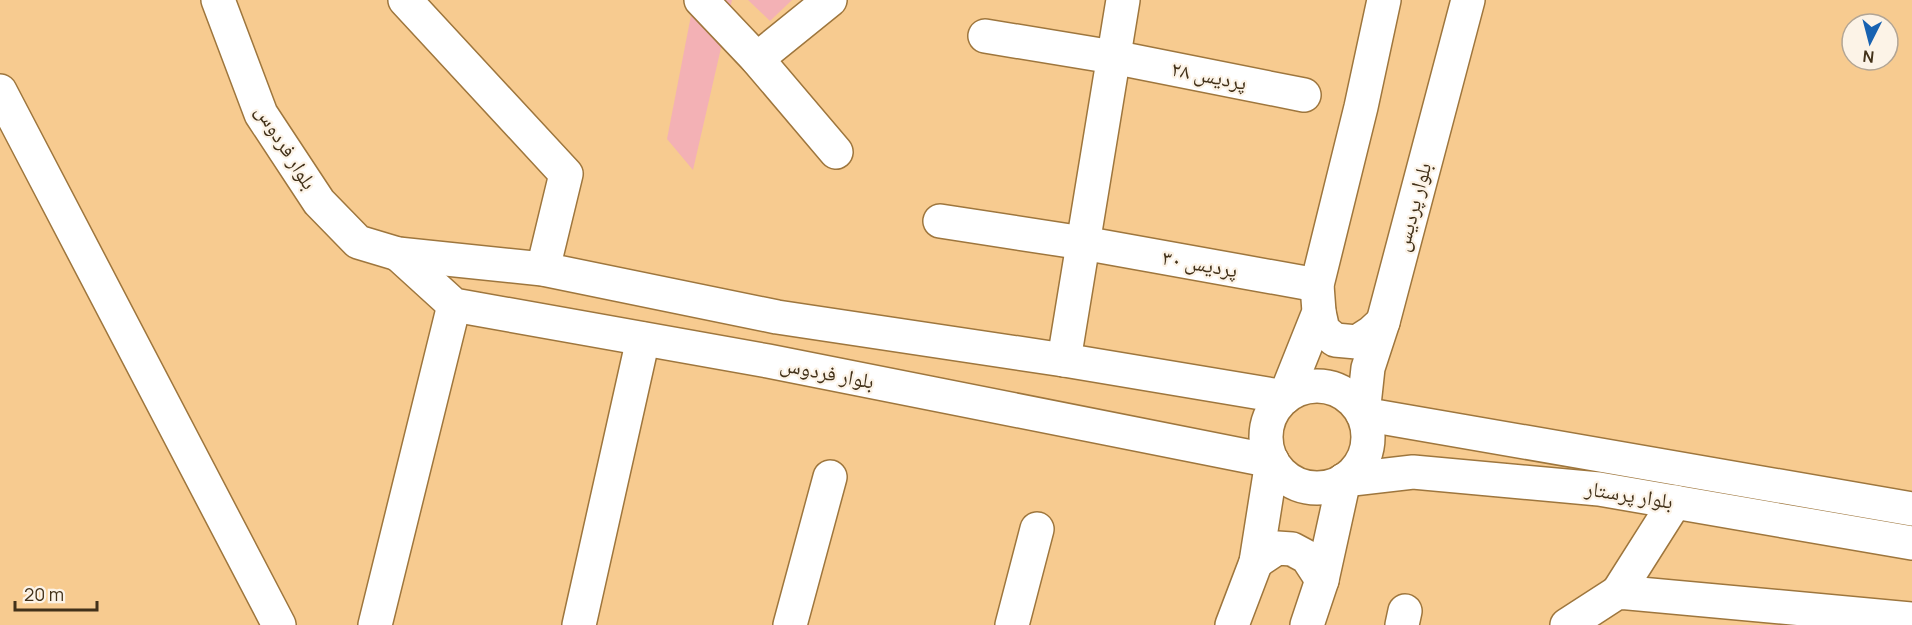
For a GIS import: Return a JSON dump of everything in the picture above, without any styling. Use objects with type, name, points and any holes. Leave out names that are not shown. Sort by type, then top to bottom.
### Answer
[{"type":"street","name":"بلوار فردوس","points":[[218,0],[261,114],[319,202],[358,242],[398,254],[543,269],[777,317],[1064,360],[1285,397]]},
{"type":"street","points":[[405,0],[566,174],[543,269]]},
{"type":"street","points":[[701,0],[757,59],[836,152]]},
{"type":"street","points":[[757,59],[830,0]]},
{"type":"street","points":[[1064,360],[1123,0]]},
{"type":"street","points":[[1285,397],[1318,298],[1384,0]]},
{"type":"street","name":"بلوار پردیس","points":[[1363,414],[1368,368],[1383,322],[1468,0]]},
{"type":"street","name":"پردیس ۲۸","points":[[985,36],[1113,57],[1304,95]]},
{"type":"street","points":[[0,91],[279,625]]},
{"type":"street","name":"پردیس ۳۰","points":[[940,221],[1083,243],[1318,298]]},
{"type":"street","name":"بلوار فردوس","points":[[398,254],[454,304],[768,361],[1272,461]]},
{"type":"street","points":[[1318,298],[1323,330],[1335,340],[1357,342],[1383,322]]},
{"type":"street","points":[[375,625],[454,304]]},
{"type":"street","points":[[768,361],[777,317]]},
{"type":"street","points":[[579,625],[643,339]]},
{"type":"street","points":[[1310,386],[1331,388],[1350,397],[1363,414],[1368,429],[1366,453],[1358,468],[1344,480],[1323,487],[1311,488],[1289,479],[1272,461],[1268,450],[1267,428],[1274,409],[1285,397],[1299,389],[1310,386]]},
{"type":"street","name":"بلوار پرستار","points":[[1363,414],[1912,509]]},
{"type":"street","points":[[1232,625],[1256,562],[1272,461]]},
{"type":"street","name":"بلوار پرستار","points":[[1344,480],[1413,472],[1599,489],[1912,543]]},
{"type":"street","points":[[790,625],[830,477]]},
{"type":"street","points":[[1307,625],[1322,580],[1344,480]]},
{"type":"street","points":[[1567,625],[1618,592],[1675,502]]},
{"type":"street","points":[[1012,625],[1037,529]]},
{"type":"street","points":[[1256,562],[1277,548],[1292,549],[1307,557],[1322,580]]},
{"type":"street","points":[[1618,592],[1912,619]]},
{"type":"shaded area","points":[[694,0],[732,0],[693,170],[667,139]]},
{"type":"shaded area","points":[[748,0],[792,0],[770,21]]}]
